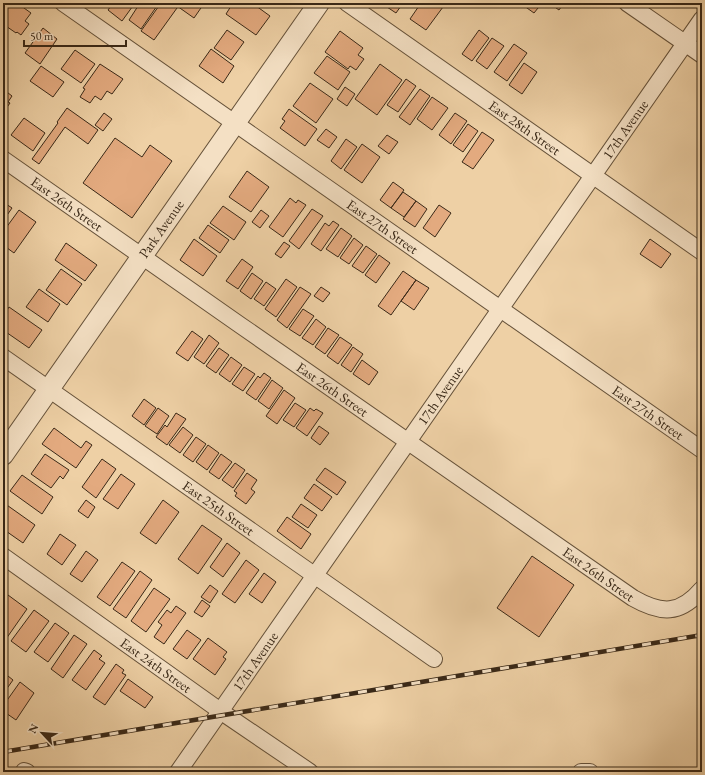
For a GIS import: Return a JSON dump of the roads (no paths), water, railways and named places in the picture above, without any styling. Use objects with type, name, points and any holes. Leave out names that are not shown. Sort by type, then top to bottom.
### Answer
[{"type":"street","name":"East 27th Street","points":[[63,3],[702,450]]},
{"type":"street","name":"Park Avenue","points":[[3,455],[319,3]]},
{"type":"street","name":"East 28th Street","points":[[347,3],[702,252]]},
{"type":"street","points":[[627,3],[702,55]]},
{"type":"street","name":"17th Avenue","points":[[178,772],[702,19]]},
{"type":"street","name":"East 26th Street","points":[[3,159],[633,598],[655,608],[668,610],[682,606],[695,597],[702,589]]},
{"type":"street","name":"East 25th Street","points":[[3,357],[434,659]]},
{"type":"street","name":"East 24th Street","points":[[3,556],[221,711],[310,772]]},
{"type":"street","points":[[581,772],[590,772]]},
{"type":"railway","points":[[3,752],[702,635]]}]
